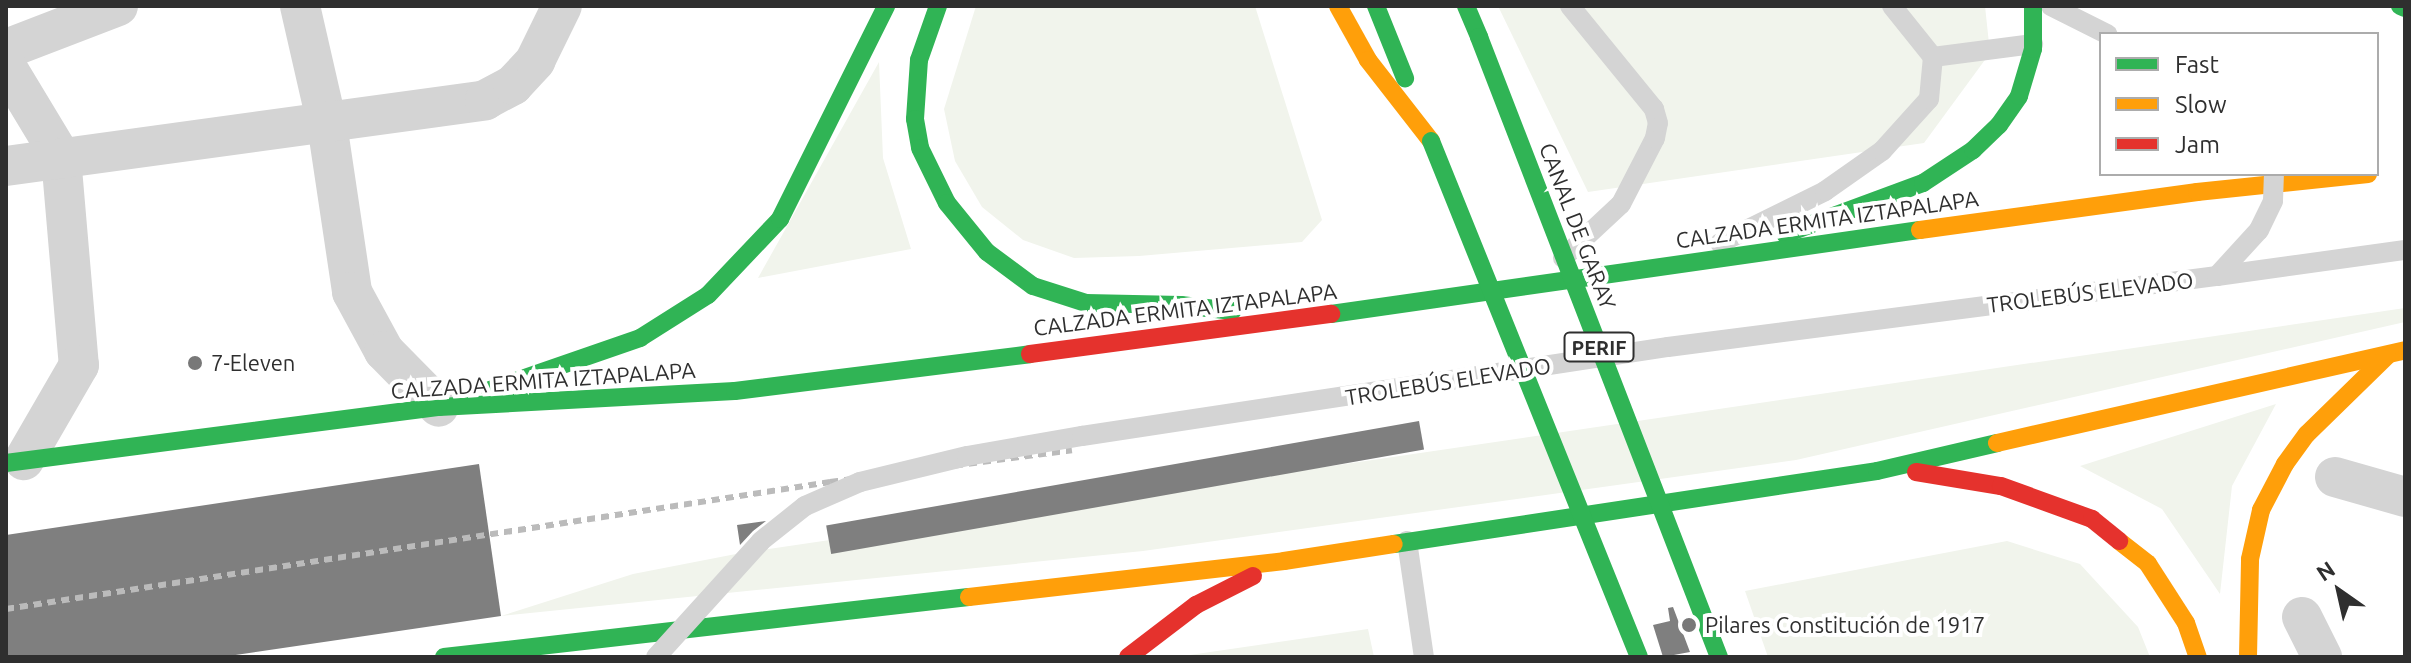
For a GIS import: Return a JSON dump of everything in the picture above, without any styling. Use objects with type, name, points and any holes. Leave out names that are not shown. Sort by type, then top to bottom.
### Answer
[{"type":"main road","points":[[439,407],[640,338],[708,295],[780,219],[886,6]]},
{"type":"main road","points":[[938,6],[919,60],[915,119],[920,148],[947,203],[987,252],[1033,286],[1071,299],[1117,305],[1214,308],[1279,322]]},
{"type":"main road","points":[[1338,6],[1368,60],[1431,141]]},
{"type":"main road","points":[[1376,6],[1639,657]]},
{"type":"main road","name":"CANAL DE GARAY","points":[[1467,6],[1719,657]]},
{"type":"main road","points":[[1748,254],[1822,218],[1923,183],[1973,150],[1999,125],[2019,96],[2033,44],[2033,6]]},
{"type":"main road","name":"CALZADA ERMITA IZTAPALAPA","points":[[15,462],[439,407],[735,391],[1279,322],[1682,262],[2197,192],[2349,176]]},
{"type":"main road","points":[[444,657],[1284,561],[1877,471],[2399,351]]},
{"type":"main road","points":[[2248,657],[2250,559],[2261,510],[2285,464],[2307,434],[2337,401],[2399,351]]},
{"type":"main road","points":[[1877,471],[1919,472],[2001,486],[2092,519],[2148,564],[2186,623],[2198,657]]},
{"type":"main road","points":[[1128,657],[1196,605],[1284,561]]},
{"type":"street","points":[[6,49],[118,6]]},
{"type":"street","points":[[300,6],[327,124],[352,292],[384,351],[439,407]]},
{"type":"street","points":[[6,166],[485,100],[513,85],[535,61],[561,6]]},
{"type":"street","points":[[6,66],[61,157],[79,365],[15,462]]},
{"type":"street","points":[[2335,477],[2405,497]]},
{"type":"street","points":[[2302,617],[2322,657]]},
{"type":"lane","points":[[1535,284],[1621,204],[1655,138],[1658,123],[1654,109],[1570,6]]},
{"type":"lane","points":[[1682,262],[1825,191],[1882,151],[1929,99],[1933,57],[1892,6]]},
{"type":"lane","points":[[2051,6],[2103,32]]},
{"type":"lane","points":[[1933,57],[2033,44]]},
{"type":"lane","points":[[2217,276],[2259,230],[2273,201],[2274,176]]},
{"type":"lane","name":"TROLEBÚS ELEVADO","points":[[656,657],[761,541],[805,506],[860,482],[967,456],[1653,349],[2405,250]]},
{"type":"lane","points":[[1407,541],[1424,657]]},
{"type":"shaded area","points":[[976,6],[1255,6],[1322,220],[1302,242],[1139,256],[1074,258],[1023,240],[982,207],[955,161],[944,109]]},
{"type":"shaded area","points":[[1498,6],[1985,6],[1990,53],[1924,143],[1588,192]]},
{"type":"shaded area","points":[[879,62],[883,158],[911,249],[758,278]]},
{"type":"shaded area","points":[[2405,308],[2405,322],[1796,460],[1143,551],[501,616],[633,574],[741,553]]},
{"type":"shaded area","points":[[2276,404],[2232,486],[2220,594],[2162,509],[2080,466]]},
{"type":"shaded area","points":[[2007,541],[2080,564],[2138,627],[2150,657],[1768,657],[1745,591]]},
{"type":"shaded area","points":[[1368,629],[1374,657],[1176,657]]},
{"type":"building","points":[[1419,421],[1424,450],[831,554],[826,526]]},
{"type":"building","points":[[479,464],[501,616],[222,657],[6,657],[6,535]]},
{"type":"building","points":[[766,521],[753,531],[740,545],[737,525]]},
{"type":"building","points":[[1673,607],[1690,652],[1663,657],[1653,625],[1670,621],[1668,608]]},
{"type":"railway","points":[[6,609],[830,482],[1072,450]]},
{"type":"traffic: fast","points":[[490,390],[640,338],[708,295],[780,219],[886,6]]},
{"type":"traffic: fast","points":[[938,6],[919,60],[915,119],[920,148],[947,203],[987,252],[1033,286],[1086,303],[1181,305],[1233,311]]},
{"type":"traffic: fast","points":[[1376,6],[1405,78]]},
{"type":"traffic: fast","points":[[1466,6],[1479,37]]},
{"type":"traffic: fast","points":[[1785,234],[1923,183],[1973,150],[1999,125],[2019,96],[2033,49],[2033,6]]},
{"type":"traffic: fast","points":[[2400,6],[2405,8]]},
{"type":"traffic: fast","points":[[1479,37],[1719,657]]},
{"type":"traffic: fast","points":[[1431,141],[1639,657]]},
{"type":"traffic: fast","points":[[1331,314],[1920,230]]},
{"type":"traffic: fast","points":[[6,463],[439,407],[735,391],[1030,354]]},
{"type":"traffic: fast","points":[[1394,544],[1877,471],[1997,443]]},
{"type":"traffic: fast","points":[[444,657],[969,597]]},
{"type":"traffic: slow","points":[[1338,6],[1368,60],[1431,141]]},
{"type":"traffic: slow","points":[[1920,230],[2197,192],[2349,176]]},
{"type":"traffic: slow","points":[[1997,443],[2405,350]]},
{"type":"traffic: slow","points":[[2248,657],[2250,559],[2261,510],[2285,464],[2307,434],[2387,356]]},
{"type":"traffic: slow","points":[[2119,541],[2148,564],[2186,623],[2198,657]]},
{"type":"traffic: slow","points":[[969,597],[1284,561],[1394,544]]},
{"type":"traffic: jam","points":[[1030,354],[1331,314]]},
{"type":"traffic: jam","points":[[1916,472],[2001,486],[2092,519],[2119,541]]},
{"type":"traffic: jam","points":[[1128,657],[1196,605],[1253,576]]},
{"type":"place","name":"7-Eleven","points":[[195,363]]},
{"type":"place","name":"Pilares Constitución de 1917","points":[[1689,625]]}]
